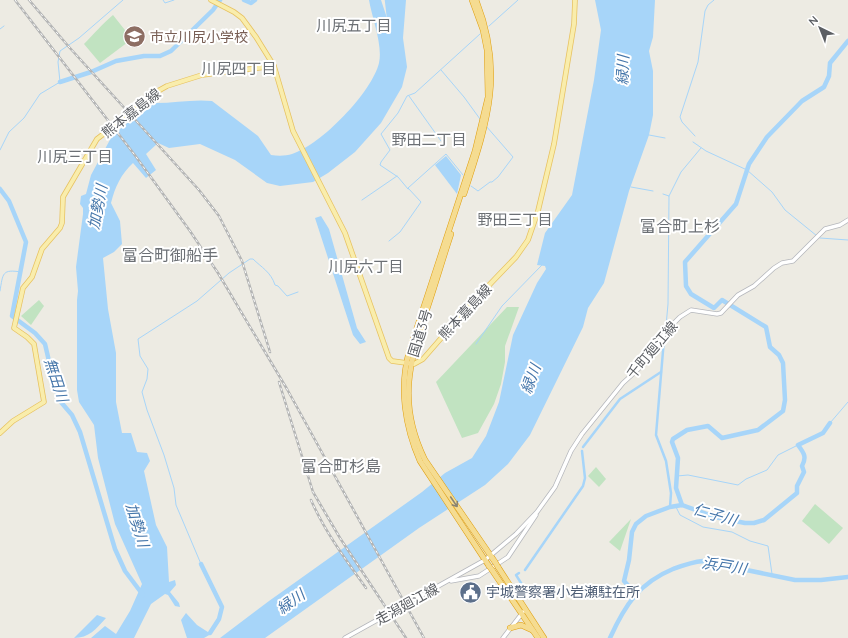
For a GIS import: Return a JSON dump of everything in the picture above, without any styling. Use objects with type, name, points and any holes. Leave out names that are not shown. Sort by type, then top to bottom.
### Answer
[{"type":"highway","name":"国道3号","points":[[472,0],[483,30],[486,50],[488,97],[475,151],[408,364],[404,381],[407,421],[414,447],[428,474],[484,559],[544,638]]},
{"type":"highway","name":"国道3号","points":[[476,0],[485,27],[492,60],[490,104],[478,153],[408,364],[411,422],[418,446],[432,470],[490,555],[524,611],[538,638]]},
{"type":"highway","points":[[510,628],[518,625],[524,625],[538,638]]},
{"type":"main road","name":"熊本嘉島線","points":[[408,364],[416,363],[422,359],[454,322],[516,257],[531,234],[538,211],[557,130],[574,24],[575,0]]},
{"type":"main road","points":[[215,2],[242,18],[274,66],[294,131],[352,251],[389,358],[392,361],[408,364]]},
{"type":"main road","name":"熊本嘉島線","points":[[0,434],[13,421],[44,402],[36,349],[27,337],[14,328],[17,313],[23,288],[34,274],[40,253],[59,230],[62,223],[63,197],[97,139],[132,112],[149,96],[167,86],[202,75],[274,66]]},
{"type":"main road","name":"千町廻江線","points":[[508,557],[555,486],[576,442],[623,383],[646,362],[667,330],[688,311],[696,310],[717,314],[727,308],[731,302],[778,265],[793,261],[825,230],[840,225],[848,220]]},
{"type":"main road","name":"千町廻江線","points":[[490,555],[537,512]]},
{"type":"main road","name":"走潟廻江線","points":[[345,638],[448,582],[490,555]]},
{"type":"main road","name":"走潟廻江線","points":[[448,582],[479,576],[508,557]]},
{"type":"main road","points":[[503,638],[524,611]]},
{"type":"green space","points":[[113,15],[132,39],[100,63],[84,44]]},
{"type":"green space","points":[[39,300],[44,306],[31,325],[21,316]]},
{"type":"green space","points":[[507,307],[519,307],[505,346],[505,362],[501,384],[494,404],[478,433],[462,438],[436,382]]},
{"type":"green space","points":[[596,467],[606,479],[599,487],[588,476]]},
{"type":"green space","points":[[815,504],[843,528],[829,544],[802,521]]},
{"type":"green space","points":[[631,519],[620,551],[609,542]]},
{"type":"water","points":[[369,0],[381,0],[387,18],[392,24],[385,0],[406,0],[403,38],[407,67],[402,87],[381,123],[355,152],[328,173],[313,182],[280,186],[267,183],[235,160],[200,144],[169,148],[158,143],[146,154],[156,170],[146,178],[133,163],[122,176],[114,192],[111,203],[120,221],[122,244],[114,252],[103,258],[108,309],[116,353],[116,402],[122,433],[131,433],[137,452],[147,453],[150,461],[144,471],[156,525],[167,547],[169,582],[175,580],[176,585],[170,592],[179,603],[180,607],[175,606],[168,595],[165,594],[151,604],[134,638],[91,638],[105,626],[116,634],[130,611],[142,584],[115,524],[98,458],[94,425],[79,402],[77,390],[78,291],[76,267],[83,214],[83,208],[80,204],[81,196],[86,194],[91,175],[112,136],[154,100],[156,103],[198,100],[212,101],[258,136],[271,155],[282,156],[304,149],[317,140],[344,116],[367,88],[374,75],[379,63],[380,48]]},
{"type":"water","name":"緑川","points":[[595,0],[655,0],[653,37],[649,51],[653,71],[653,115],[649,135],[629,191],[604,283],[588,308],[583,327],[530,435],[508,464],[485,485],[419,528],[265,638],[220,638],[269,601],[422,492],[445,473],[472,458],[486,436],[499,402],[513,335],[537,283],[546,269],[545,266],[537,265],[545,233],[572,195],[594,80],[601,30]]},
{"type":"water","points":[[446,156],[461,175],[457,194],[435,165]]},
{"type":"water","points":[[321,216],[329,229],[357,328],[366,342],[360,344],[353,335],[315,218]]},
{"type":"water","points":[[186,613],[197,625],[211,634],[204,638],[187,638],[181,620]]},
{"type":"water","points":[[97,615],[106,618],[88,635],[74,638]]},
{"type":"waterway","points":[[0,150],[9,132],[24,118],[40,94],[60,82],[58,62],[60,51],[79,38],[123,0]]},
{"type":"waterway","points":[[163,0],[165,3],[174,0]]},
{"type":"waterway","points":[[60,82],[91,72],[116,61],[144,56],[160,56],[171,51],[213,10],[220,0]]},
{"type":"waterway","points":[[244,0],[251,3],[255,0]]},
{"type":"waterway","name":"加勢川","points":[[387,0],[390,26]]},
{"type":"waterway","points":[[489,26],[518,0]]},
{"type":"waterway","points":[[695,136],[682,122],[680,117],[698,62],[705,11],[708,5],[714,0]]},
{"type":"waterway","points":[[0,29],[4,26]]},
{"type":"waterway","points":[[408,189],[398,177],[380,165],[390,150],[381,134],[398,113],[407,96],[415,93],[480,34]]},
{"type":"waterway","points":[[682,505],[676,488],[678,458],[672,442],[673,439],[687,430],[708,426],[722,438],[758,430],[783,411],[785,400],[783,363],[779,355],[770,347],[766,327],[722,300],[714,308],[691,294],[686,286],[685,262],[736,204],[749,164],[767,137],[802,101],[824,87],[829,76],[830,63],[848,41]]},
{"type":"waterway","points":[[441,70],[480,119]]},
{"type":"waterway","points":[[409,96],[441,141]]},
{"type":"waterway","points":[[471,186],[478,191],[492,182],[498,177],[513,157],[486,126]]},
{"type":"waterway","points":[[649,135],[665,138]]},
{"type":"waterway","points":[[693,142],[706,151],[747,170],[772,192],[785,210],[817,236]]},
{"type":"waterway","points":[[669,196],[681,172],[701,148]]},
{"type":"waterway","points":[[389,241],[400,232],[421,202],[408,188],[446,154],[463,175]]},
{"type":"waterway","points":[[362,200],[397,176]]},
{"type":"waterway","points":[[631,187],[653,191]]},
{"type":"waterway","name":"無田川","points":[[0,189],[9,201],[26,242],[12,316],[35,333],[45,344],[55,387],[60,401],[72,415],[80,432],[115,549],[125,571],[143,595]]},
{"type":"waterway","points":[[663,194],[669,196],[668,304],[666,326]]},
{"type":"waterway","points":[[820,238],[848,240]]},
{"type":"waterway","points":[[201,564],[176,505],[174,488],[164,455],[147,410],[142,392],[147,379],[148,369],[140,356],[138,339],[197,301],[229,273],[250,259],[253,259],[266,270],[275,285],[278,286],[287,296],[298,292]]},
{"type":"waterway","points":[[476,344],[502,306],[542,265]]},
{"type":"waterway","points":[[0,291],[4,274],[10,271],[21,272]]},
{"type":"waterway","points":[[664,339],[656,435],[666,461],[671,493],[670,507]]},
{"type":"waterway","points":[[583,447],[620,399],[661,372]]},
{"type":"waterway","points":[[830,423],[848,402]]},
{"type":"waterway","name":"仁子川","points":[[636,594],[624,581],[629,560],[632,532],[636,524],[646,516],[670,507],[682,505],[715,517],[745,523],[754,523],[764,520],[797,493],[797,486],[804,472],[802,466],[805,458],[798,445],[823,433],[830,423]]},
{"type":"waterway","points":[[677,476],[688,475],[738,485],[746,479],[767,470],[778,455],[798,445]]},
{"type":"waterway","points":[[525,570],[583,486],[585,478],[582,451]]},
{"type":"waterway","points":[[675,505],[680,515],[703,527],[732,532],[750,541],[768,546],[772,574]]},
{"type":"waterway","name":"浜戸川","points":[[610,638],[621,615],[634,596],[642,588],[661,575],[673,569],[692,563],[703,561],[795,580],[821,580],[848,577]]},
{"type":"waterway","points":[[201,564],[222,607],[219,619],[210,633]]},
{"type":"waterway","points":[[519,573],[516,575],[526,591],[524,599]]},
{"type":"railway","points":[[15,0],[134,154],[190,231],[218,273],[287,389],[424,638]]},
{"type":"railway","points":[[29,0],[69,47],[199,190],[219,216],[242,261],[270,352]]},
{"type":"railway","points":[[279,382],[313,492],[340,538],[406,638]]},
{"type":"railway","points":[[311,500],[329,535],[366,588]]},
{"type":"place","name":"市立川尻小学校","points":[[135,37]]},
{"type":"place","name":"宇城警察署小岩瀬駐在所","points":[[470,592]]},
{"type":"district","name":"川尻五丁目","points":[[354,26]]},
{"type":"district","name":"川尻四丁目","points":[[239,69]]},
{"type":"district","name":"野田二丁目","points":[[429,140]]},
{"type":"district","name":"川尻三丁目","points":[[75,157]]},
{"type":"district","name":"野田三丁目","points":[[515,220]]},
{"type":"district","name":"富合町上杉","points":[[680,226]]},
{"type":"district","name":"富合町御船手","points":[[170,255]]},
{"type":"district","name":"川尻六丁目","points":[[366,267]]},
{"type":"district","name":"富合町杉島","points":[[341,466]]}]
